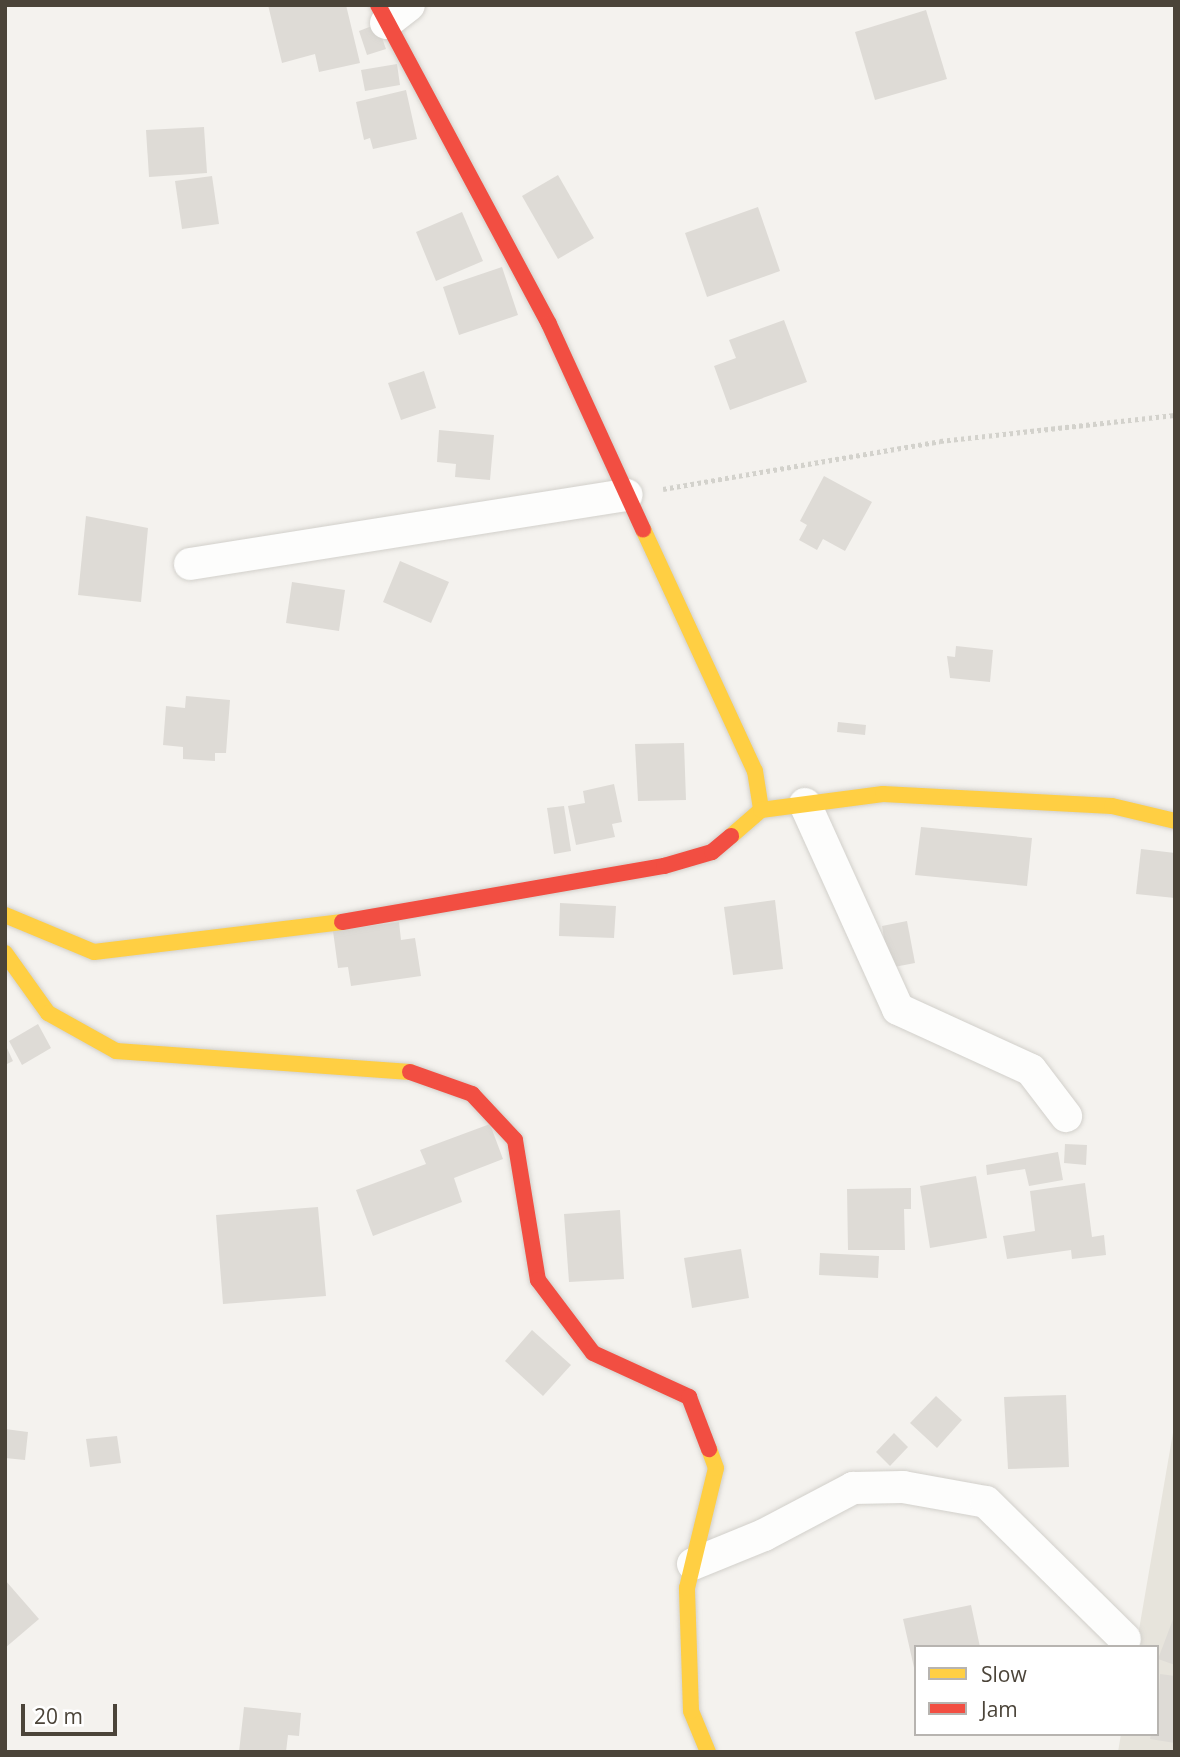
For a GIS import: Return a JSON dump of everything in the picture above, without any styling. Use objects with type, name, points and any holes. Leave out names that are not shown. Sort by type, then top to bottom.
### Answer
[{"type":"street","points":[[391,11],[549,324],[755,771],[761,810]]},
{"type":"street","points":[[190,564],[627,495]]},
{"type":"street","points":[[5,915],[94,952],[342,922],[664,866],[712,852],[761,810],[805,804],[883,794],[1112,806],[1174,813]]},
{"type":"street","points":[[805,804],[898,1009],[1031,1070],[1066,1115]]},
{"type":"street","points":[[5,953],[48,1013],[116,1051],[402,1069],[472,1094],[515,1140],[538,1280],[593,1353],[690,1397],[716,1468],[687,1588],[691,1711],[708,1752]]},
{"type":"street","points":[[693,1564],[764,1535],[853,1488],[903,1487],[986,1502],[1125,1639]]},
{"type":"path","points":[[627,495],[940,441],[1175,415]]},
{"type":"shaded area","points":[[1175,1421],[1175,1752],[1118,1752],[1121,1736],[1159,1736],[1159,1645],[1136,1645]]},
{"type":"building","points":[[268,5],[346,5],[360,63],[319,72],[315,54],[282,63]]},
{"type":"building","points":[[926,10],[947,79],[875,100],[855,32]]},
{"type":"building","points":[[377,24],[386,49],[367,55],[359,31]]},
{"type":"building","points":[[397,64],[400,85],[365,91],[361,70]]},
{"type":"building","points":[[406,90],[417,139],[373,149],[370,138],[364,140],[356,102]]},
{"type":"building","points":[[204,127],[207,173],[149,177],[146,130]]},
{"type":"building","points":[[558,175],[594,238],[558,259],[522,196]]},
{"type":"building","points":[[212,176],[219,224],[182,229],[175,181]]},
{"type":"building","points":[[758,207],[780,271],[707,297],[685,233]]},
{"type":"building","points":[[462,212],[483,261],[436,281],[416,232]]},
{"type":"building","points":[[502,267],[518,315],[459,335],[443,287]]},
{"type":"building","points":[[784,320],[807,382],[730,410],[714,366],[736,358],[729,340]]},
{"type":"building","points":[[424,371],[436,408],[401,420],[388,383]]},
{"type":"building","points":[[439,430],[494,435],[490,480],[455,477],[456,464],[437,462]]},
{"type":"building","points":[[824,476],[872,502],[845,551],[823,539],[817,550],[799,540],[807,525],[800,521]]},
{"type":"building","points":[[86,516],[148,528],[141,602],[78,595]]},
{"type":"building","points":[[400,561],[449,582],[431,623],[383,602]]},
{"type":"building","points":[[292,582],[345,590],[339,631],[286,623]]},
{"type":"building","points":[[956,646],[993,650],[990,682],[950,678],[947,656],[955,657]]},
{"type":"building","points":[[186,696],[230,700],[226,753],[215,753],[215,761],[183,759],[183,747],[163,745],[166,706],[185,708]]},
{"type":"building","points":[[838,722],[866,725],[865,735],[837,732]]},
{"type":"building","points":[[684,743],[686,800],[638,801],[635,744]]},
{"type":"building","points":[[614,784],[622,822],[612,824],[615,837],[576,845],[568,806],[585,803],[583,791]]},
{"type":"building","points":[[564,806],[571,851],[554,854],[547,808]]},
{"type":"building","points":[[921,827],[1032,838],[1027,886],[915,875]]},
{"type":"building","points":[[1141,849],[1175,853],[1175,898],[1136,894]]},
{"type":"building","points":[[775,900],[783,969],[733,975],[724,907]]},
{"type":"building","points":[[560,903],[616,906],[614,938],[559,936]]},
{"type":"building","points":[[907,921],[915,963],[889,968],[882,926]]},
{"type":"building","points":[[399,922],[401,940],[415,938],[421,976],[351,986],[348,967],[338,968],[333,931]]},
{"type":"building","points":[[38,1024],[51,1048],[22,1065],[9,1041]]},
{"type":"building","points":[[5,1044],[13,1061],[5,1065]]},
{"type":"building","points":[[490,1124],[503,1159],[454,1178],[462,1202],[373,1236],[356,1190],[426,1164],[420,1150]]},
{"type":"building","points":[[1065,1144],[1087,1145],[1086,1165],[1064,1163]]},
{"type":"building","points":[[1058,1152],[1063,1180],[1029,1186],[1025,1169],[987,1175],[986,1165]]},
{"type":"building","points":[[976,1176],[987,1238],[930,1248],[920,1186]]},
{"type":"building","points":[[1085,1183],[1092,1237],[1104,1235],[1106,1255],[1072,1259],[1071,1250],[1007,1259],[1003,1236],[1035,1231],[1030,1191]]},
{"type":"building","points":[[911,1188],[911,1209],[904,1209],[905,1250],[848,1250],[847,1189]]},
{"type":"building","points":[[318,1207],[326,1296],[223,1304],[216,1215]]},
{"type":"building","points":[[620,1210],[624,1279],[569,1282],[564,1214]]},
{"type":"building","points":[[741,1249],[749,1298],[692,1308],[684,1258]]},
{"type":"building","points":[[820,1253],[879,1256],[878,1278],[819,1275]]},
{"type":"building","points":[[532,1330],[571,1365],[543,1396],[505,1361]]},
{"type":"building","points":[[1066,1395],[1069,1467],[1008,1469],[1004,1397]]},
{"type":"building","points":[[936,1396],[962,1420],[937,1448],[910,1423]]},
{"type":"building","points":[[5,1429],[28,1432],[25,1460],[5,1458]]},
{"type":"building","points":[[894,1433],[908,1447],[890,1466],[876,1452]]},
{"type":"building","points":[[117,1436],[121,1463],[90,1467],[86,1439]]},
{"type":"building","points":[[5,1580],[39,1619],[5,1648]]},
{"type":"building","points":[[971,1605],[980,1645],[914,1645],[914,1668],[903,1619]]},
{"type":"building","points":[[1175,1614],[1175,1665],[1159,1659]]},
{"type":"building","points":[[1160,1674],[1175,1676],[1175,1743],[1150,1739],[1151,1736],[1159,1736]]},
{"type":"building","points":[[244,1707],[301,1713],[299,1736],[288,1735],[286,1752],[239,1752]]},
{"type":"traffic: slow","points":[[643,529],[755,771],[761,810],[731,836]]},
{"type":"traffic: slow","points":[[761,810],[883,794],[1112,806],[1175,821]]},
{"type":"traffic: slow","points":[[5,915],[94,952],[342,922]]},
{"type":"traffic: slow","points":[[5,953],[48,1013],[116,1051],[410,1072]]},
{"type":"traffic: slow","points":[[708,1752],[691,1711],[687,1588],[716,1468],[709,1449]]},
{"type":"traffic: jam","points":[[378,5],[549,324],[643,529]]},
{"type":"traffic: jam","points":[[342,922],[664,866],[712,852],[731,836]]},
{"type":"traffic: jam","points":[[410,1072],[472,1094],[515,1140],[538,1280],[593,1353],[689,1397],[709,1449]]}]
